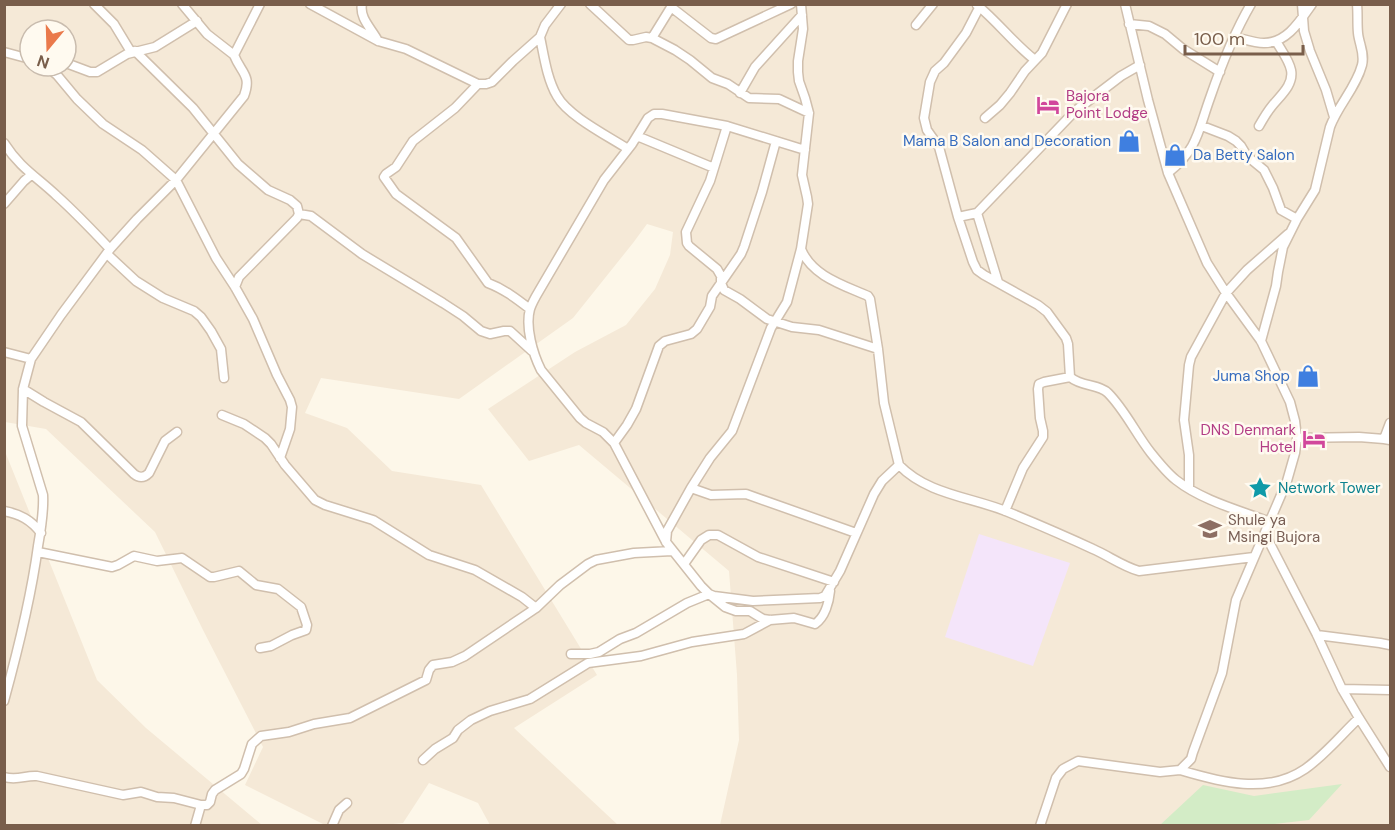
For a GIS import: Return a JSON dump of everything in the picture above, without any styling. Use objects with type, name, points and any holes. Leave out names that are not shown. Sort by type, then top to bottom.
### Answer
[{"type":"street","points":[[94,4],[114,24],[133,52],[193,108],[238,164],[268,190],[290,200],[299,208],[299,214],[239,278],[236,287]]},
{"type":"street","points":[[4,701],[37,560],[44,505],[22,426],[23,389],[31,359],[109,252],[136,219],[176,180],[244,96],[248,85],[245,74],[234,55],[213,40],[182,4]]},
{"type":"street","points":[[234,55],[260,4]]},
{"type":"street","points":[[310,4],[378,41],[405,49],[478,84],[492,82],[540,37],[561,4]]},
{"type":"street","points":[[362,4],[363,18],[378,41]]},
{"type":"street","points":[[590,4],[629,40],[652,38],[675,50],[712,78],[728,84],[749,98],[779,99],[809,113]]},
{"type":"street","points":[[652,38],[672,6],[711,38],[716,39],[791,4]]},
{"type":"street","points":[[666,542],[667,531],[691,488],[710,458],[732,431],[771,328],[787,302],[801,249],[808,204],[802,176],[809,113],[798,72],[803,29],[801,4]]},
{"type":"street","points":[[916,25],[933,4]]},
{"type":"street","points":[[985,118],[1000,105],[1024,71],[1048,44],[1067,4]]},
{"type":"street","points":[[1125,4],[1168,173],[1207,263],[1261,341],[1290,402],[1297,438],[1287,481],[1236,600],[1222,673],[1191,759],[1180,770]]},
{"type":"street","points":[[1168,173],[1182,162],[1195,142],[1220,72],[1251,4]]},
{"type":"street","points":[[1302,4],[1304,31],[1334,117]]},
{"type":"street","points":[[1235,37],[1265,43],[1276,41],[1285,36],[1312,4]]},
{"type":"street","points":[[1261,341],[1276,286],[1283,247],[1315,189],[1330,127],[1358,76],[1363,53],[1358,35],[1358,4]]},
{"type":"street","points":[[1035,60],[1023,51],[979,5],[966,33],[930,82],[924,118],[927,130],[939,147],[958,217],[977,270],[1042,308],[1062,332],[1068,344],[1070,377]]},
{"type":"street","points":[[740,93],[755,67],[802,15]]},
{"type":"street","points":[[78,68],[97,72],[133,52],[155,47],[197,21]]},
{"type":"street","points":[[1130,24],[1149,26],[1165,34],[1183,49],[1220,72]]},
{"type":"street","points":[[540,37],[552,84],[561,102],[577,116],[628,149]]},
{"type":"street","points":[[1259,126],[1270,107],[1284,93],[1291,78],[1287,60],[1276,41]]},
{"type":"street","points":[[958,217],[977,213],[1075,111],[1121,76],[1140,65]]},
{"type":"street","points":[[59,78],[76,99],[103,124],[142,150],[176,180],[216,258],[236,287],[292,403],[290,429],[280,458]]},
{"type":"street","points":[[478,84],[460,103],[413,141],[396,167],[384,177],[396,194],[456,238],[488,284],[512,296],[530,309]]},
{"type":"street","points":[[805,150],[727,126],[672,115],[654,114],[648,118],[604,180],[539,291],[530,309],[530,332],[532,351],[541,370],[580,418],[603,432],[614,443],[666,542],[709,594],[728,608],[736,611],[748,610],[763,619],[794,618],[812,624],[818,623],[828,604],[832,586]]},
{"type":"street","points":[[727,126],[714,168],[686,236],[689,246],[717,269],[724,290],[767,319],[792,327],[819,330],[878,349]]},
{"type":"street","points":[[1202,126],[1236,141],[1247,156],[1264,170],[1281,210],[1297,219]]},
{"type":"street","points":[[637,136],[714,168]]},
{"type":"street","points":[[614,443],[636,410],[659,346],[665,340],[691,334],[697,328],[710,307],[711,298],[744,247],[776,141]]},
{"type":"street","points":[[4,143],[14,158],[63,201],[136,281],[167,300],[194,311],[201,317],[221,349],[224,378]]},
{"type":"street","points":[[4,204],[31,175]]},
{"type":"street","points":[[977,213],[998,282]]},
{"type":"street","points":[[299,214],[311,216],[362,254],[455,310],[481,331],[490,334],[510,332],[532,351]]},
{"type":"street","points":[[1189,488],[1184,420],[1191,357],[1226,293],[1247,270],[1291,232]]},
{"type":"street","points":[[801,249],[817,271],[870,299],[884,403],[899,465],[904,470],[933,488],[1005,511],[1095,550],[1128,568],[1139,570],[1254,558]]},
{"type":"street","points":[[4,352],[31,359]]},
{"type":"street","points":[[1005,511],[1023,468],[1041,441],[1043,431],[1040,418],[1039,384],[1070,377],[1078,383],[1107,392],[1163,467],[1175,479],[1220,503],[1270,522]]},
{"type":"street","points":[[23,389],[81,422],[139,477],[147,476],[165,441],[177,432]]},
{"type":"street","points":[[222,415],[244,424],[265,438],[315,500],[373,520],[429,555],[475,570],[522,597],[536,608]]},
{"type":"street","points":[[1297,438],[1387,440],[1390,423]]},
{"type":"street","points":[[571,654],[599,652],[687,603],[709,594],[761,601],[820,598],[828,593],[840,571],[855,533],[879,486],[899,465]]},
{"type":"street","points":[[691,488],[711,495],[746,494],[855,533]]},
{"type":"street","points":[[4,511],[28,519],[40,533]]},
{"type":"street","points":[[1265,534],[1342,689],[1390,767]]},
{"type":"street","points":[[684,564],[701,540],[710,535],[718,535],[758,557],[832,586]]},
{"type":"street","points":[[4,777],[15,779],[38,776],[123,795],[141,792],[207,805],[215,790],[241,774],[252,744],[261,736],[292,732],[314,724],[350,718],[426,680],[433,665],[452,662],[465,656],[536,608],[573,573],[596,560],[634,553],[672,551]]},
{"type":"street","points":[[38,552],[112,567],[134,556],[157,561],[182,558],[210,577],[239,571],[256,585],[278,589],[299,605],[307,625],[306,630],[271,646],[260,648]]},
{"type":"street","points":[[423,760],[453,738],[458,730],[471,720],[490,711],[530,699],[588,663],[641,656],[692,642],[744,634],[770,620]]},
{"type":"street","points":[[1317,635],[1390,645]]},
{"type":"street","points":[[1342,689],[1390,690]]},
{"type":"street","points":[[1040,825],[1056,778],[1063,769],[1078,761],[1160,772],[1180,770],[1218,781],[1246,785],[1280,780],[1305,769],[1359,718]]},
{"type":"street","points":[[332,825],[339,810],[347,803]]},
{"type":"street","points":[[195,825],[201,805]]},
{"type":"shaded area","points":[[4,5],[1390,5],[1390,825],[720,825],[739,740],[737,675],[729,571],[579,445],[529,461],[488,409],[575,352],[626,325],[655,289],[670,255],[673,232],[647,224],[573,318],[459,399],[321,378],[305,413],[347,428],[392,471],[481,485],[597,675],[514,728],[618,825],[490,825],[478,803],[429,783],[403,823],[373,826],[325,825],[245,785],[263,747],[155,532],[46,429],[5,422]]},
{"type":"shaded area","points":[[4,449],[97,680],[146,728],[262,825],[5,825]]},
{"type":"shaded area","points":[[979,534],[1070,563],[1033,666],[945,637]]},
{"type":"green space","points":[[1342,784],[1309,820],[1256,826],[1160,825],[1203,785],[1254,796]]},
{"type":"place","name":"Bajora Point Lodge","points":[[1048,105]]},
{"type":"place","name":"Mama B Salon and Decoration","points":[[1129,141]]},
{"type":"place","name":"Da Betty Salon","points":[[1175,155]]},
{"type":"place","name":"Juma Shop","points":[[1308,376]]},
{"type":"place","name":"DNS Denmark Hotel","points":[[1314,439]]},
{"type":"place","name":"Network Tower","points":[[1260,488]]},
{"type":"place","name":"Shule ya Msingi Bujora","points":[[1210,529]]}]
